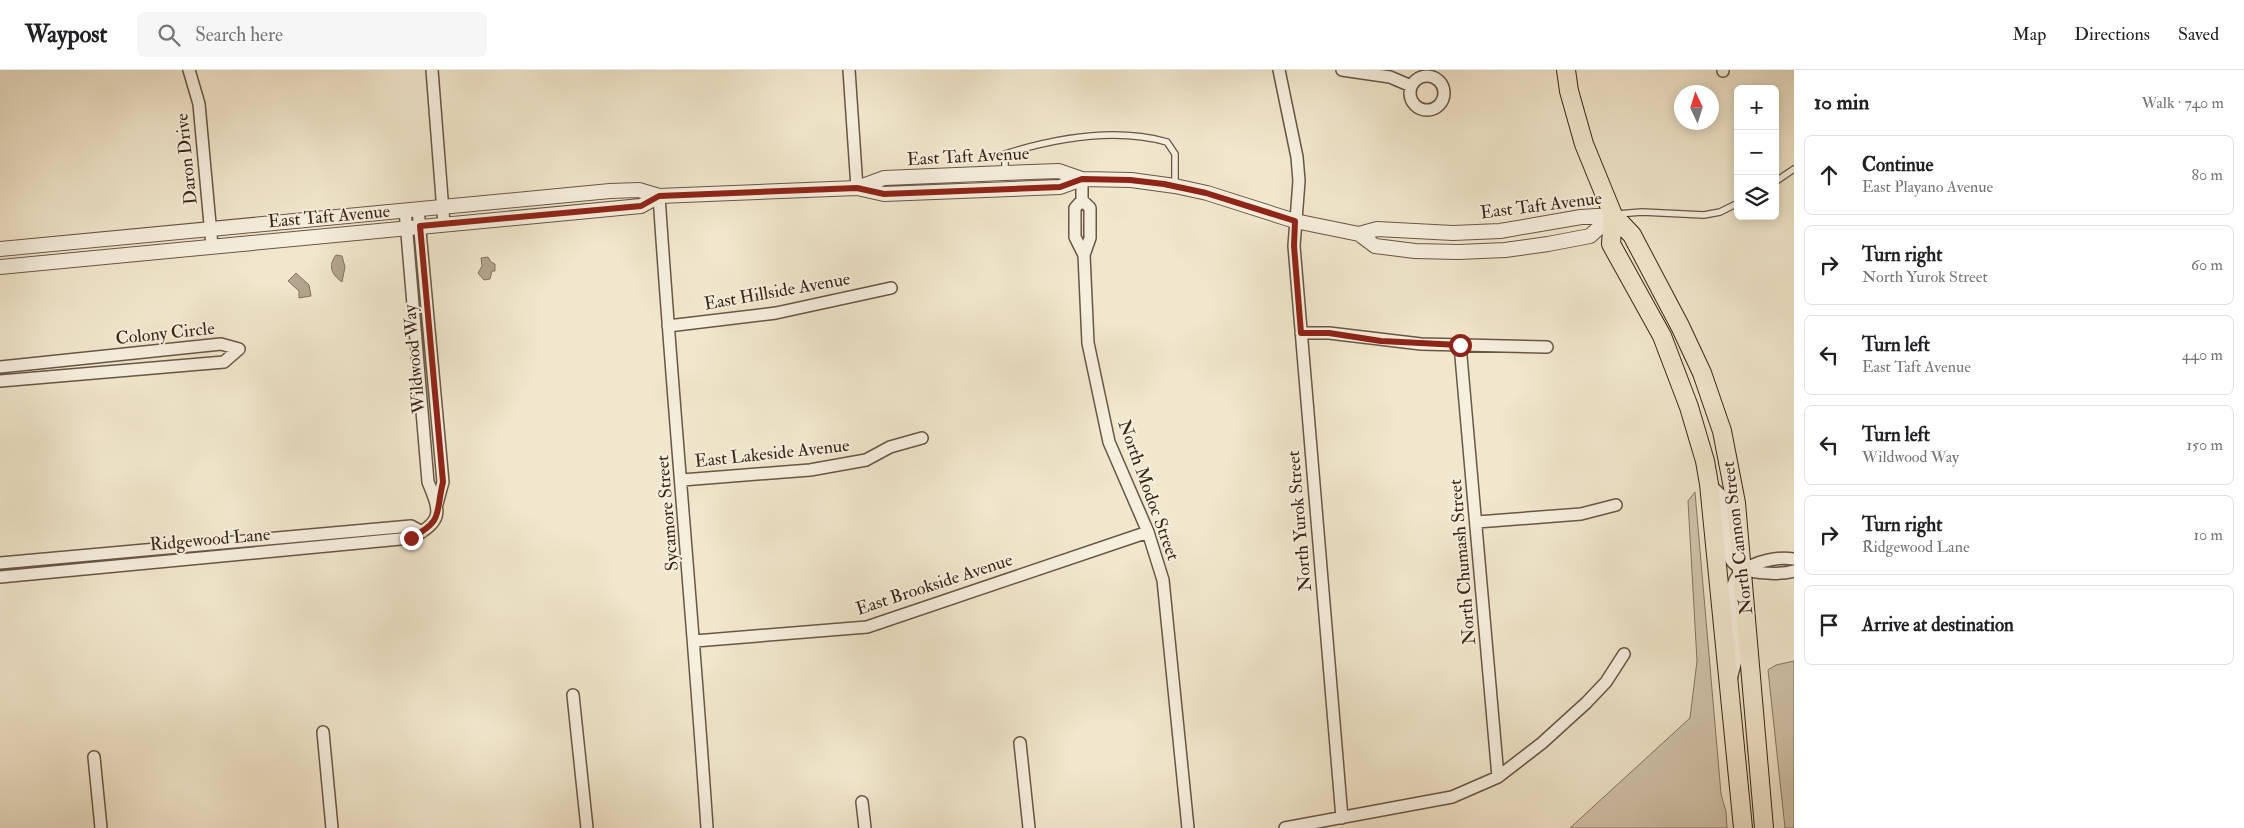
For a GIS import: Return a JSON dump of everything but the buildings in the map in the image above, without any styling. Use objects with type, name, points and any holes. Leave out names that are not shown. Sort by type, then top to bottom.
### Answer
[{"type":"main road","name":"North Cannon Street","points":[[1566,70],[1569,92],[1584,144],[1613,215],[1632,235],[1659,284],[1696,360],[1722,431],[1732,476],[1742,568],[1764,828]]},
{"type":"main road","name":"North Cannon Street","points":[[1613,215],[1611,244],[1662,336],[1689,407],[1705,461],[1730,683],[1743,828]]},
{"type":"street","name":"Daron Drive","points":[[189,70],[199,104],[212,246]]},
{"type":"street","points":[[432,70],[444,224]]},
{"type":"street","points":[[849,70],[857,188]]},
{"type":"street","name":"North Yurok Street","points":[[1279,70],[1297,157],[1298,181],[1294,246],[1342,818]]},
{"type":"street","points":[[1342,70],[1390,77],[1412,86]]},
{"type":"street","name":"East Taft Avenue","points":[[857,188],[884,178],[1059,171],[1082,179],[1130,180],[1175,186],[1220,197],[1295,221],[1359,234],[1375,246],[1459,252],[1505,250],[1586,238],[1613,215]]},
{"type":"street","name":"East Taft Avenue","points":[[0,250],[639,190],[659,196],[857,188],[884,194],[1060,187],[1082,179]]},
{"type":"street","name":"North Modoc Street","points":[[1082,179],[1082,200],[1090,208],[1090,238],[1084,255],[1088,343],[1109,442],[1148,532],[1163,580],[1188,828]]},
{"type":"street","name":"East Taft Avenue","points":[[0,267],[641,206],[659,196]]},
{"type":"street","name":"Sycamore Street","points":[[659,196],[668,326],[695,641],[707,828]]},
{"type":"street","name":"Wildwood Way","points":[[412,210],[416,340],[428,482],[437,504],[438,513],[434,522]]},
{"type":"street","name":"East Taft Avenue","points":[[1359,234],[1377,229],[1453,234],[1500,231],[1581,217],[1613,215]]},
{"type":"street","name":"Wildwood Way","points":[[413,227],[430,340],[443,482],[437,504]]},
{"type":"street","name":"East Hillside Avenue","points":[[668,326],[776,313],[891,288]]},
{"type":"street","points":[[1301,333],[1329,333],[1411,343],[1547,347]]},
{"type":"street","points":[[416,340],[430,340]]},
{"type":"street","name":"Colony Circle","points":[[0,368],[221,344],[239,349],[224,362],[0,381]]},
{"type":"street","name":"North Chumash Street","points":[[1460,345],[1498,777]]},
{"type":"street","points":[[146,353],[148,368]]},
{"type":"street","name":"East Lakeside Avenue","points":[[682,480],[810,470],[866,460],[890,447],[922,438]]},
{"type":"street","points":[[1709,484],[1721,494],[1730,559],[1742,568],[1764,574],[1794,571]]},
{"type":"street","points":[[1477,522],[1581,514],[1616,505]]},
{"type":"street","name":"Ridgewood Lane","points":[[0,577],[411,538],[434,522]]},
{"type":"street","name":"Ridgewood Lane","points":[[0,563],[411,526],[422,532]]},
{"type":"street","name":"East Brookside Avenue","points":[[695,641],[867,627],[1148,532]]},
{"type":"street","points":[[1730,683],[1737,654],[1732,583],[1742,568],[1762,560],[1794,559]]},
{"type":"street","points":[[1285,828],[1452,797],[1498,777],[1542,743],[1586,703],[1606,682],[1624,654]]},
{"type":"street","points":[[573,695],[587,828]]},
{"type":"street","points":[[323,732],[332,828]]},
{"type":"street","points":[[1020,743],[1029,828]]},
{"type":"street","points":[[94,757],[101,828]]},
{"type":"street","points":[[862,802],[865,828]]},
{"type":"lane","points":[[1005,173],[1005,154],[1050,141],[1084,136],[1150,137],[1167,142],[1174,154],[1175,186]]},
{"type":"lane","points":[[1779,179],[1794,169]]},
{"type":"lane","points":[[1613,215],[1642,212],[1704,215],[1720,212],[1734,205]]},
{"type":"shaded area","points":[[336,255],[342,256],[345,267],[342,282],[335,276],[331,266]]},
{"type":"shaded area","points":[[488,257],[495,264],[495,271],[492,271],[490,279],[484,280],[478,273],[482,266],[481,258]]},
{"type":"shaded area","points":[[296,273],[309,285],[311,296],[299,298],[299,291],[288,281]]},
{"type":"shaded area","points":[[1695,492],[1721,794],[1726,812],[1727,828],[1570,828],[1690,718],[1697,661],[1688,501]]},
{"type":"shaded area","points":[[1794,661],[1794,828],[1785,828],[1768,670],[1776,665]]},
{"type":"route","points":[[411,538],[434,522],[438,513],[437,504],[443,482],[420,226],[641,206],[659,196],[857,188],[884,194],[1060,187],[1082,179],[1130,180],[1175,186],[1206,193],[1295,221],[1294,246],[1301,333],[1316,332],[1381,341],[1460,345]]}]
